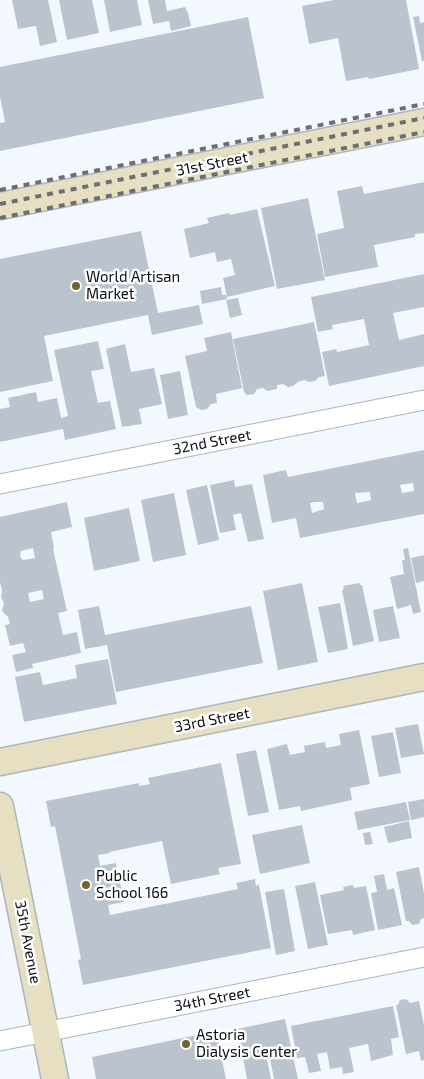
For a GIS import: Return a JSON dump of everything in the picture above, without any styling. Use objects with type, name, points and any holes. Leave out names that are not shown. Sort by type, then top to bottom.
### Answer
[{"type":"main road","name":"31st Street","points":[[0,206],[424,122]]},
{"type":"main road","name":"33rd Street","points":[[0,762],[424,677]]},
{"type":"main road","name":"35th Avenue","points":[[0,806],[55,1079]]},
{"type":"street","name":"32nd Street","points":[[0,484],[424,400]]},
{"type":"street","name":"34th Street","points":[[0,1041],[424,957]]},
{"type":"building","points":[[12,0],[48,0],[57,42],[40,46],[36,26],[18,29]]},
{"type":"building","points":[[59,0],[92,0],[99,33],[67,40]]},
{"type":"building","points":[[104,0],[137,0],[142,25],[110,32]]},
{"type":"building","points":[[148,0],[165,0],[167,11],[185,7],[191,26],[171,31],[169,21],[153,24]]},
{"type":"building","points":[[334,0],[406,0],[419,69],[369,79],[368,77],[346,81],[338,38],[309,44],[302,6]]},
{"type":"building","points":[[419,16],[420,23],[424,22],[424,61],[422,61],[413,17]]},
{"type":"building","points":[[248,17],[264,98],[0,151],[0,123],[5,122],[0,97],[0,67]]},
{"type":"building","points":[[424,182],[424,233],[415,234],[415,237],[374,245],[378,267],[325,277],[317,234],[344,228],[337,191],[362,186],[364,194]]},
{"type":"building","points":[[308,198],[325,280],[277,289],[261,208]]},
{"type":"building","points":[[257,209],[275,286],[227,297],[223,278],[235,275],[231,259],[217,262],[215,252],[190,258],[184,229],[209,223],[207,218]]},
{"type":"building","name":"World Artisan Market","points":[[141,231],[158,313],[199,305],[203,324],[152,335],[148,315],[44,336],[53,381],[0,392],[0,259]]},
{"type":"building","points":[[424,274],[424,307],[393,313],[399,340],[424,334],[424,366],[329,386],[322,352],[336,349],[337,352],[369,345],[364,319],[332,325],[333,329],[318,332],[311,297]]},
{"type":"building","points":[[221,287],[222,295],[226,295],[227,299],[202,304],[200,291]]},
{"type":"building","points":[[238,298],[242,315],[230,318],[226,300]]},
{"type":"building","points":[[314,322],[325,376],[319,377],[315,381],[309,382],[304,380],[288,387],[283,384],[277,385],[277,389],[267,391],[263,388],[257,389],[254,394],[247,395],[244,392],[233,339]]},
{"type":"building","points":[[231,332],[242,388],[216,394],[217,403],[201,410],[196,407],[185,356],[207,351],[204,338]]},
{"type":"building","points":[[98,341],[104,369],[91,371],[98,403],[110,401],[116,429],[65,440],[63,429],[0,442],[0,409],[10,407],[8,398],[36,392],[38,402],[57,398],[61,418],[68,416],[54,350]]},
{"type":"building","points":[[125,344],[131,372],[154,368],[162,404],[139,409],[142,424],[122,427],[106,349]]},
{"type":"building","points":[[180,371],[188,415],[168,419],[160,375]]},
{"type":"building","points":[[424,450],[424,514],[300,538],[296,518],[272,523],[263,475],[286,470],[288,477]],"holes":[[[413,483],[414,491],[402,493],[400,485]],[[370,492],[371,500],[357,503],[355,493]],[[323,502],[324,509],[312,513],[310,503]]]},
{"type":"building","points":[[234,480],[235,487],[252,484],[264,539],[248,542],[241,513],[233,515],[236,530],[220,533],[210,485]]},
{"type":"building","points":[[207,485],[219,540],[198,545],[186,490]]},
{"type":"building","points":[[174,493],[186,555],[153,562],[141,500]]},
{"type":"building","points":[[67,502],[72,527],[51,532],[67,611],[58,613],[63,635],[77,632],[81,653],[32,664],[33,668],[16,672],[12,655],[26,652],[23,643],[10,646],[5,625],[10,624],[8,617],[2,611],[4,603],[1,597],[0,582],[0,517]],"holes":[[[33,548],[35,558],[23,560],[20,557],[21,551]],[[42,590],[44,599],[30,602],[28,593]]]},
{"type":"building","points":[[129,508],[140,561],[94,571],[84,518]]},
{"type":"building","points":[[408,548],[421,612],[413,614],[411,605],[397,609],[390,577],[404,574],[402,560],[405,560],[403,549]]},
{"type":"building","points":[[424,555],[424,581],[416,583],[411,558]]},
{"type":"building","points":[[302,583],[318,662],[278,670],[263,591]]},
{"type":"building","points":[[359,583],[362,585],[374,641],[353,646],[342,590],[344,589],[343,586]]},
{"type":"building","points":[[340,603],[348,649],[328,653],[318,607]]},
{"type":"building","points":[[99,606],[105,635],[251,606],[263,663],[116,692],[107,645],[85,649],[78,610]]},
{"type":"building","points":[[393,606],[400,638],[379,642],[373,610]]},
{"type":"building","points":[[108,659],[117,704],[24,722],[15,677],[40,672],[43,685],[77,678],[75,665]]},
{"type":"building","points":[[418,724],[424,754],[401,758],[395,728]]},
{"type":"building","points":[[359,730],[370,784],[350,788],[352,800],[301,811],[300,806],[279,810],[267,749],[287,744],[290,755],[305,752],[304,746],[314,744],[325,742],[326,748],[341,745],[339,734]]},
{"type":"building","points":[[393,732],[401,773],[379,777],[371,736]]},
{"type":"building","points":[[256,750],[269,812],[248,816],[236,754]]},
{"type":"building","points":[[221,763],[241,864],[218,868],[220,874],[171,884],[162,841],[98,855],[100,866],[116,863],[124,902],[108,905],[110,915],[238,889],[236,883],[255,879],[256,886],[259,885],[271,948],[83,985],[78,960],[81,959],[55,826],[51,827],[46,801],[139,783],[139,786],[150,784],[148,778]]},
{"type":"building","points":[[424,799],[424,817],[411,820],[408,802]]},
{"type":"building","points":[[406,802],[410,820],[358,830],[354,812]]},
{"type":"building","points":[[409,821],[412,838],[388,843],[384,827]]},
{"type":"building","points":[[302,825],[310,863],[260,874],[252,835]]},
{"type":"building","points":[[370,832],[373,844],[365,845],[363,833]]},
{"type":"building","points":[[419,867],[424,893],[424,918],[421,919],[419,924],[412,925],[409,921],[406,921],[396,872]]},
{"type":"building","points":[[384,874],[387,890],[394,888],[402,925],[378,930],[371,893],[377,892],[374,876]]},
{"type":"building","points":[[315,882],[328,945],[308,949],[295,886]]},
{"type":"building","points":[[353,885],[354,888],[366,886],[375,930],[353,935],[352,930],[328,934],[320,895],[344,890],[343,887]]},
{"type":"building","points":[[284,889],[295,951],[276,955],[265,892]]},
{"type":"building","points":[[406,999],[410,1003],[419,1001],[424,1025],[424,1060],[421,1061],[419,1051],[406,1054],[396,1005],[398,1005],[400,1000]]},
{"type":"building","points":[[393,1006],[399,1037],[391,1039],[393,1055],[371,1061],[368,1044],[349,1048],[354,1072],[343,1074],[342,1067],[330,1069],[327,1052],[317,1054],[321,1071],[309,1073],[305,1057],[297,1058],[291,1026]]},
{"type":"building","points":[[285,1019],[298,1079],[274,1079],[268,1048],[265,1049],[271,1079],[247,1079],[243,1058],[245,1057],[242,1053],[237,1029]]},
{"type":"building","name":"Astoria Dialysis Center","points":[[216,1031],[226,1079],[96,1079],[92,1057]]},
{"type":"railway","points":[[0,190],[424,104]]},
{"type":"railway","points":[[0,204],[424,118]]},
{"type":"railway","points":[[0,218],[424,132]]},
{"type":"place","name":"World Artisan Market","points":[[76,286]]},
{"type":"place","name":"Public School 166","points":[[86,885]]},
{"type":"place","name":"Astoria Dialysis Center","points":[[186,1044]]}]
